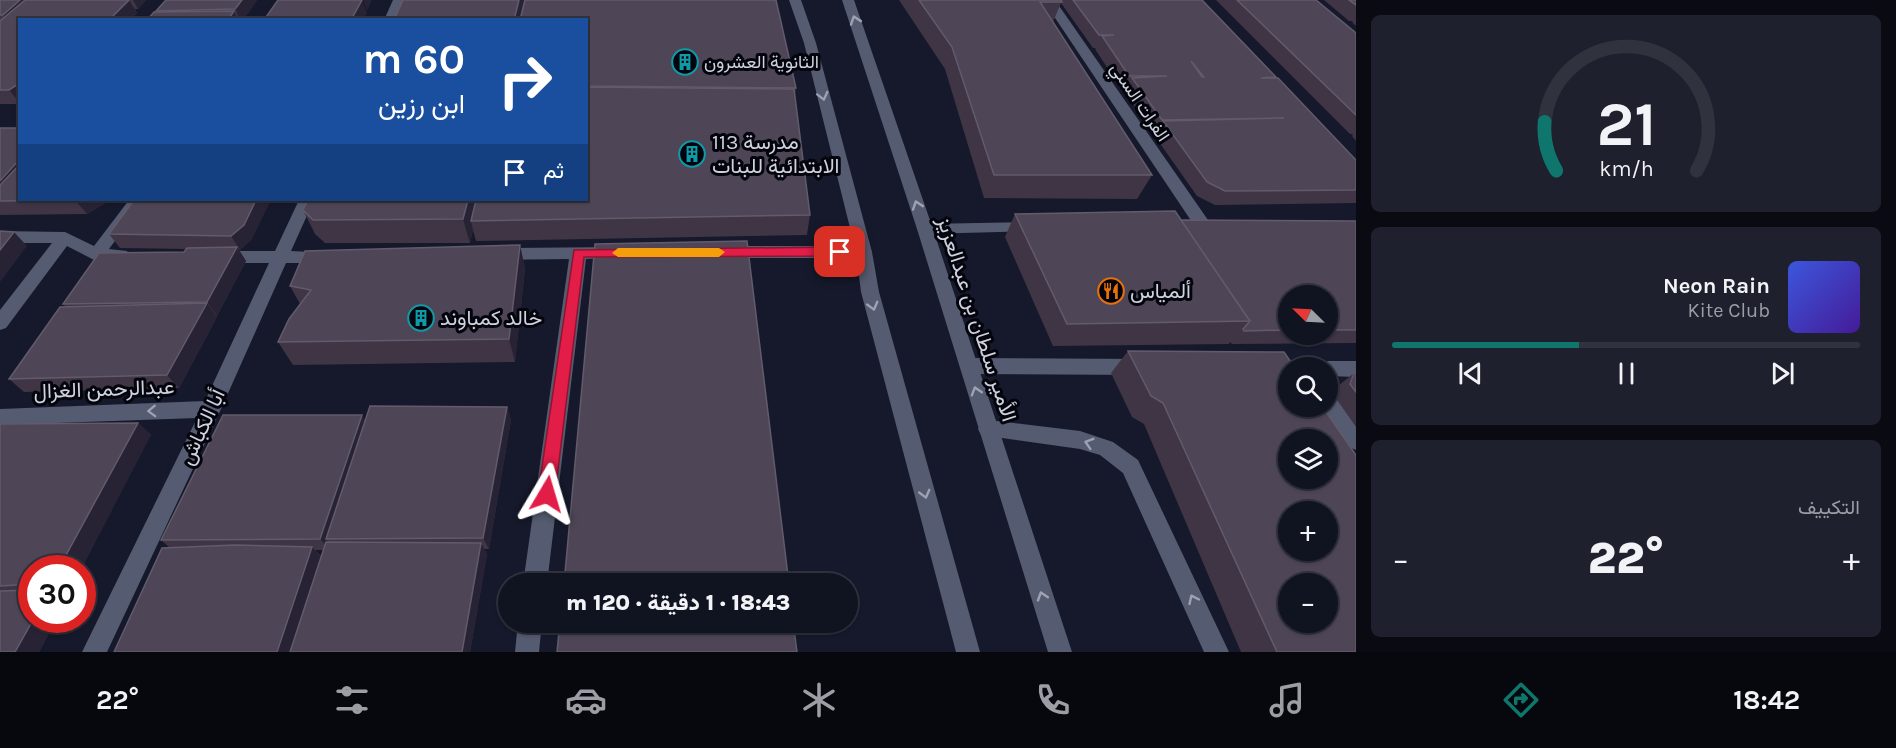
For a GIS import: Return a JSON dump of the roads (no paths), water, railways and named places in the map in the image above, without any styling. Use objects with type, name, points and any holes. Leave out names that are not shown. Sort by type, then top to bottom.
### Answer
[{"type":"street","points":[[391,18],[399,0]]},
{"type":"street","points":[[795,0],[810,43],[864,252],[870,292],[968,652]]},
{"type":"street","name":"الأمير سلطان بن عبدالعزيز","points":[[848,0],[925,229],[1060,652]]},
{"type":"street","name":"الفرات السني","points":[[1048,0],[1208,224],[1179,224]]},
{"type":"street","points":[[96,255],[136,201]]},
{"type":"street","name":"أبا الكباش","points":[[94,652],[211,409],[306,201]]},
{"type":"street","points":[[925,229],[1052,227]]},
{"type":"street","points":[[0,237],[64,238],[96,255],[142,256]]},
{"type":"street","points":[[0,322],[64,238]]},
{"type":"street","points":[[709,252],[864,252]]},
{"type":"street","points":[[536,573],[578,253]]},
{"type":"street","points":[[482,255],[638,253]]},
{"type":"street","points":[[199,257],[338,257]]},
{"type":"street","points":[[969,366],[1158,368]]},
{"type":"street","points":[[1338,369],[1356,369]]},
{"type":"street","name":"عبدالرحمن الغزال","points":[[0,417],[211,409]]},
{"type":"street","points":[[1338,416],[1356,441]]},
{"type":"street","points":[[988,429],[1080,440],[1106,448],[1131,467],[1217,652]]},
{"type":"street","points":[[527,652],[529,633]]},
{"type":"place","name":"الثانوية العشرون","points":[[685,62]]},
{"type":"place","name":"مدرسة 113 الابتدائية للبنات","points":[[692,154]]},
{"type":"place","name":"ألمياس","points":[[1111,291]]},
{"type":"place","name":"خالد كمباوند","points":[[421,318]]}]
